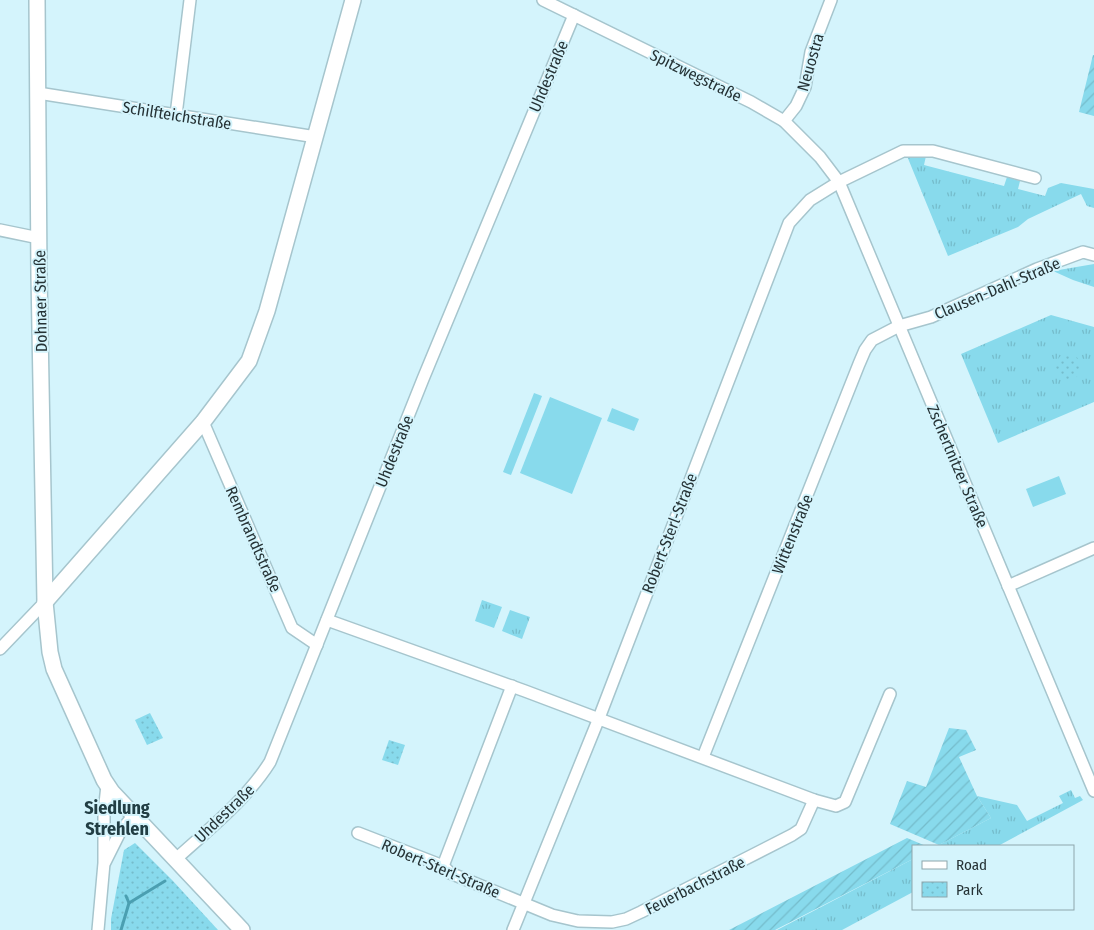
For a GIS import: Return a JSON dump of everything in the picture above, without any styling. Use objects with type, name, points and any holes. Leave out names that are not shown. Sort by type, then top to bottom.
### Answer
[{"type":"main road","name":"Dohnaer Straße","points":[[37,0],[45,602],[50,652],[54,669],[107,785],[119,801],[242,930]]},
{"type":"main road","points":[[45,602],[203,422],[245,367],[268,311],[353,0]]},
{"type":"street","points":[[176,115],[190,0]]},
{"type":"street","name":"Spitzwegstraße","points":[[543,0],[750,102],[784,121],[812,147]]},
{"type":"street","name":"Neuostra","points":[[784,121],[796,106],[805,87],[811,52],[831,0]]},
{"type":"street","name":"Uhdestraße","points":[[176,859],[261,777],[270,762],[423,380],[574,15]]},
{"type":"street","name":"Schilfteichstraße","points":[[38,93],[316,138]]},
{"type":"street","name":"Zschertnitzer Straße","points":[[812,147],[839,182],[1008,586],[1092,777],[1094,791]]},
{"type":"street","points":[[839,182],[892,156],[915,150],[933,151],[1035,178]]},
{"type":"street","name":"Robert-Sterl-Straße","points":[[513,930],[599,718],[789,224],[810,200],[839,182]]},
{"type":"street","points":[[0,230],[39,238]]},
{"type":"street","name":"Clausen-Dahl-Straße","points":[[899,326],[931,317],[1037,269],[1083,252],[1094,255]]},
{"type":"street","name":"Wittenstraße","points":[[703,757],[865,350],[872,340],[899,326]]},
{"type":"street","name":"Rembrandtstraße","points":[[203,422],[292,628],[317,645]]},
{"type":"street","points":[[1008,586],[1094,548]]},
{"type":"street","points":[[0,650],[45,602]]},
{"type":"street","points":[[327,620],[599,718],[814,800],[836,806],[845,802],[890,694]]},
{"type":"street","points":[[443,866],[512,686]]},
{"type":"street","points":[[98,930],[104,863],[104,813],[107,785]]},
{"type":"street","name":"Feuerbachstraße","points":[[524,903],[552,915],[578,921],[612,922],[626,919],[667,900],[801,830],[814,800]]},
{"type":"street","points":[[104,863],[120,832],[133,816]]},
{"type":"street","name":"Robert-Sterl-Straße","points":[[358,833],[443,866],[450,873],[524,903]]},
{"type":"green space","points":[[1094,55],[1094,116],[1079,112]]},
{"type":"green space","points":[[907,156],[926,156],[924,165],[1004,186],[1007,177],[1020,181],[1018,189],[1045,196],[1048,188],[1061,183],[1094,189],[1094,208],[1087,206],[1081,194],[1028,219],[1018,227],[948,256]]},
{"type":"green space","points":[[1094,264],[1094,287],[1053,271]]},
{"type":"green space","points":[[1051,315],[1094,327],[1094,402],[998,443],[961,354]]},
{"type":"green space","points":[[1068,354],[1077,358],[1081,367],[1077,376],[1068,380],[1059,376],[1055,367],[1059,358]]},
{"type":"green space","points":[[534,393],[542,396],[511,475],[503,472]]},
{"type":"green space","points":[[550,397],[602,418],[572,494],[520,473]]},
{"type":"green space","points":[[612,408],[639,419],[634,431],[607,421]]},
{"type":"green space","points":[[1059,476],[1066,494],[1033,507],[1026,489]]},
{"type":"green space","points":[[482,600],[502,607],[494,628],[475,621]]},
{"type":"green space","points":[[510,610],[530,617],[522,639],[502,631]]},
{"type":"green space","points":[[150,713],[163,738],[147,745],[135,720]]},
{"type":"green space","points":[[949,728],[966,730],[976,750],[959,757],[977,796],[991,818],[939,845],[890,824],[907,781],[926,787]]},
{"type":"green space","points":[[389,740],[405,745],[398,765],[382,760]]},
{"type":"green space","points":[[1071,790],[1075,798],[1080,796],[1083,800],[1000,845],[939,845],[991,818],[977,796],[1017,805],[1027,821],[1063,803],[1059,796]]},
{"type":"green space","points":[[907,838],[924,845],[912,845],[912,860],[775,930],[729,930]]},
{"type":"green space","points":[[135,843],[218,930],[111,930],[111,919],[124,850]]},
{"type":"green space","points":[[912,860],[912,893],[842,930],[777,930]]},
{"type":"waterway","points":[[129,903],[165,881]]},
{"type":"waterway","points":[[121,930],[129,903],[126,896]]},
{"type":"district","name":"Siedlung Strehlen","points":[[117,818]]}]
